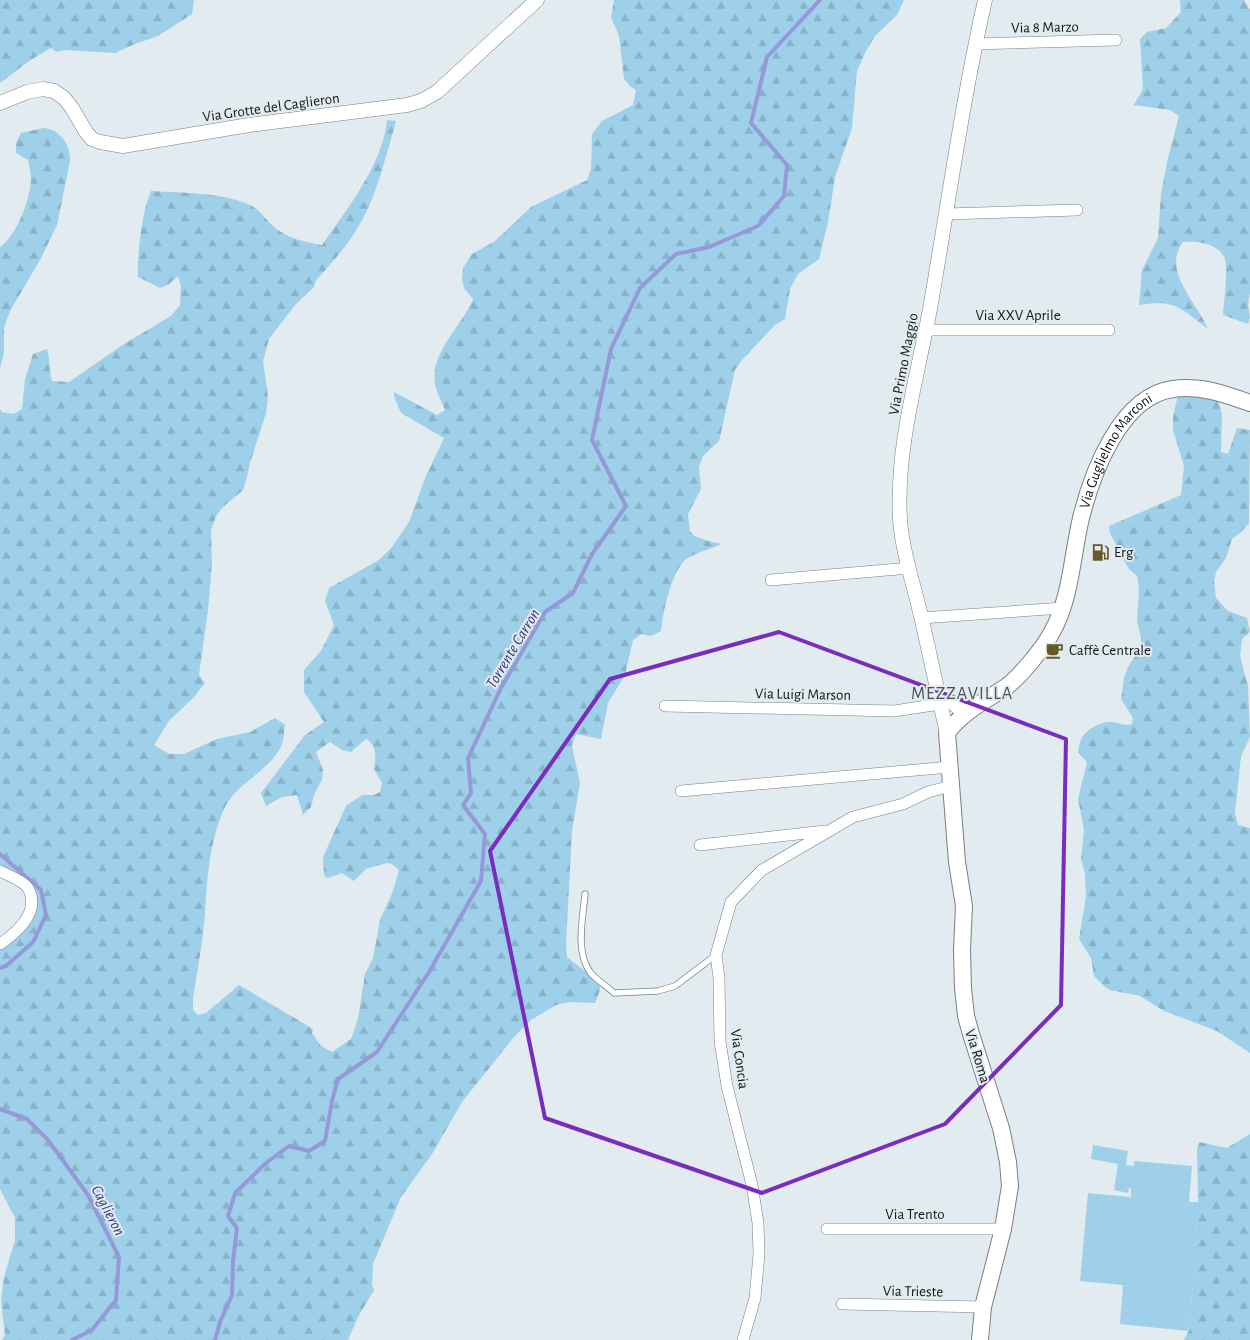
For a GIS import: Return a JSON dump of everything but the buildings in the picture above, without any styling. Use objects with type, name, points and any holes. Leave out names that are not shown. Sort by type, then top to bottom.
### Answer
[{"type":"main road","name":"Via Guglielmo Marconi","points":[[947,733],[966,714],[1008,685],[1042,647],[1053,631],[1063,608],[1081,518],[1091,485],[1117,430],[1132,411],[1146,399],[1170,389],[1200,388],[1250,403]]},
{"type":"main road","name":"Via Roma","points":[[947,733],[957,862],[964,906],[962,950],[966,1016],[970,1034],[1001,1128],[1008,1162],[1010,1186],[1003,1229],[983,1307],[980,1340]]},
{"type":"street","name":"Via Grotte del Caglieron","points":[[0,103],[27,92],[44,89],[54,91],[64,98],[72,108],[92,139],[123,146],[249,125],[407,105],[421,101],[437,92],[537,0]]},
{"type":"street","name":"Via Primo Maggio","points":[[947,733],[900,520],[899,487],[908,422],[947,214],[960,120],[985,0]]},
{"type":"street","name":"Via 8 Marzo","points":[[975,44],[1116,40]]},
{"type":"street","points":[[947,214],[1077,210]]},
{"type":"street","name":"Via XXV Aprile","points":[[926,330],[1110,330]]},
{"type":"street","points":[[771,580],[910,568]]},
{"type":"street","points":[[921,618],[1063,608]]},
{"type":"street","points":[[939,698],[966,714]]},
{"type":"street","name":"Via Luigi Marson","points":[[665,706],[894,711],[939,698]]},
{"type":"street","points":[[681,791],[950,767]]},
{"type":"street","name":"Via Concia","points":[[743,1340],[755,1298],[759,1254],[758,1223],[752,1185],[727,1086],[720,1041],[719,978],[716,955],[731,902],[762,870],[853,817],[903,804],[928,792],[951,786]]},
{"type":"street","name":"Via Concia","points":[[700,845],[830,831]]},
{"type":"street","points":[[0,872],[21,882],[29,890],[32,904],[26,922],[0,944]]},
{"type":"street","name":"Via Trento","points":[[827,1229],[1003,1229]]},
{"type":"street","name":"Via Trieste","points":[[842,1304],[983,1307]]},
{"type":"lane","points":[[585,894],[582,940],[584,959],[590,972],[614,993],[658,992],[675,986],[716,955]]},
{"type":"highlighted area","points":[[779,632],[1066,739],[1061,1005],[945,1124],[762,1193],[545,1118],[490,851],[610,679]]},
{"type":"green space","points":[[0,0],[194,0],[192,14],[158,36],[115,53],[65,50],[57,52],[51,48],[29,61],[0,83]]},
{"type":"green space","points":[[614,0],[904,0],[897,15],[875,36],[857,71],[852,128],[835,177],[828,222],[819,259],[798,274],[790,289],[785,319],[775,325],[735,370],[719,441],[703,456],[699,467],[701,489],[688,514],[690,531],[694,536],[722,544],[698,553],[685,560],[680,566],[668,593],[661,631],[651,636],[641,634],[633,640],[625,675],[608,703],[601,739],[576,734],[572,746],[580,783],[572,831],[566,944],[567,957],[600,983],[600,990],[595,1003],[570,1002],[556,1005],[531,1020],[514,1037],[462,1102],[432,1154],[401,1197],[373,1264],[372,1285],[374,1290],[358,1317],[348,1340],[2,1340],[5,1335],[1,1300],[4,1277],[15,1240],[15,1218],[0,1189],[0,939],[19,920],[29,895],[0,866],[0,409],[2,412],[14,414],[22,409],[25,379],[33,354],[47,349],[52,381],[69,382],[124,344],[171,316],[180,305],[181,286],[178,276],[168,285],[160,288],[138,277],[141,234],[145,210],[151,191],[202,194],[238,201],[254,207],[284,234],[302,241],[322,245],[371,169],[379,153],[387,120],[396,121],[380,177],[369,205],[353,236],[316,280],[314,287],[295,305],[269,339],[263,362],[268,396],[266,413],[247,477],[243,490],[223,507],[216,516],[211,531],[212,562],[208,610],[199,675],[205,683],[194,697],[168,722],[154,745],[169,754],[184,754],[217,739],[250,732],[275,718],[285,725],[283,742],[278,752],[264,768],[232,797],[226,805],[216,830],[208,872],[204,924],[193,1010],[198,1015],[206,1013],[239,985],[313,1029],[312,1033],[321,1046],[332,1052],[351,1039],[358,1019],[365,974],[373,958],[380,920],[393,891],[399,870],[392,864],[387,863],[366,869],[354,881],[342,873],[328,878],[324,876],[323,857],[346,806],[362,795],[374,795],[380,792],[382,783],[374,769],[374,748],[366,739],[351,752],[342,750],[330,742],[316,752],[323,770],[322,780],[314,795],[311,807],[303,815],[297,795],[282,797],[266,806],[261,793],[305,735],[324,722],[304,692],[304,670],[321,651],[334,625],[325,601],[329,588],[379,560],[392,547],[409,522],[426,476],[444,438],[401,413],[394,397],[394,392],[437,415],[445,410],[436,388],[436,364],[447,341],[473,299],[464,288],[462,279],[463,268],[472,254],[495,241],[531,207],[587,180],[591,169],[592,134],[602,121],[633,105],[636,90],[624,79],[619,36],[611,17]]},
{"type":"green space","points":[[1180,0],[1244,0],[1250,10],[1250,293],[1248,305],[1250,318],[1248,324],[1223,315],[1226,263],[1218,249],[1207,244],[1183,242],[1177,253],[1176,264],[1184,287],[1208,329],[1184,311],[1170,304],[1151,303],[1139,305],[1142,270],[1158,238],[1161,194],[1179,116],[1170,110],[1134,105],[1143,89],[1140,39],[1147,32],[1166,28],[1181,12]]},
{"type":"green space","points":[[43,128],[55,131],[63,139],[69,149],[70,161],[57,225],[40,260],[10,311],[4,328],[4,353],[0,368],[0,247],[12,234],[22,216],[31,180],[28,160],[16,153],[16,143],[21,133]]},
{"type":"green space","points":[[1196,394],[1218,401],[1222,414],[1221,452],[1228,454],[1237,428],[1250,430],[1249,523],[1232,539],[1226,558],[1216,572],[1214,581],[1216,598],[1228,611],[1247,618],[1250,632],[1242,639],[1240,656],[1248,686],[1250,737],[1241,756],[1235,813],[1238,825],[1250,828],[1250,1053],[1217,1031],[1164,1011],[1140,996],[1110,990],[1105,987],[1094,976],[1091,958],[1079,939],[1086,897],[1085,874],[1081,859],[1084,830],[1078,799],[1087,762],[1078,752],[1079,744],[1089,730],[1098,725],[1107,722],[1132,724],[1133,718],[1121,699],[1124,678],[1128,667],[1141,647],[1137,621],[1139,589],[1137,576],[1129,569],[1125,562],[1110,533],[1109,526],[1181,495],[1184,466],[1173,430],[1173,416],[1178,395]]},
{"type":"green space","points":[[1250,1134],[1250,1340],[1184,1340],[1190,1328],[1198,1200],[1197,1149],[1199,1142],[1227,1148]]},
{"type":"green space","points":[[1093,1145],[1128,1151],[1126,1165],[1134,1166],[1134,1161],[1192,1166],[1189,1202],[1198,1202],[1190,1328],[1188,1331],[1120,1324],[1123,1285],[1080,1281],[1088,1193],[1131,1197],[1131,1188],[1129,1188],[1128,1193],[1114,1190],[1118,1164],[1091,1159]]},
{"type":"waterway","name":"Torrente Carron","points":[[215,1340],[220,1322],[232,1295],[233,1261],[237,1228],[228,1216],[235,1193],[266,1163],[289,1146],[309,1151],[325,1141],[338,1079],[377,1052],[429,972],[481,881],[485,834],[463,805],[471,793],[468,758],[501,688],[545,612],[573,593],[592,554],[626,506],[592,440],[611,349],[640,288],[676,254],[709,247],[758,226],[784,196],[787,165],[751,123],[767,57],[820,0]]},
{"type":"waterway","name":"Caglieron","points":[[0,854],[41,890],[46,915],[33,942],[6,966],[0,968]]},
{"type":"waterway","name":"Caglieron","points":[[0,1109],[27,1119],[48,1140],[88,1195],[119,1257],[116,1300],[92,1330],[72,1340]]},
{"type":"place","name":"Erg","points":[[1100,552]]},
{"type":"place","name":"Caffè Centrale","points":[[1055,650]]},
{"type":"district","name":"MEZZAVILLA","points":[[962,693]]}]
